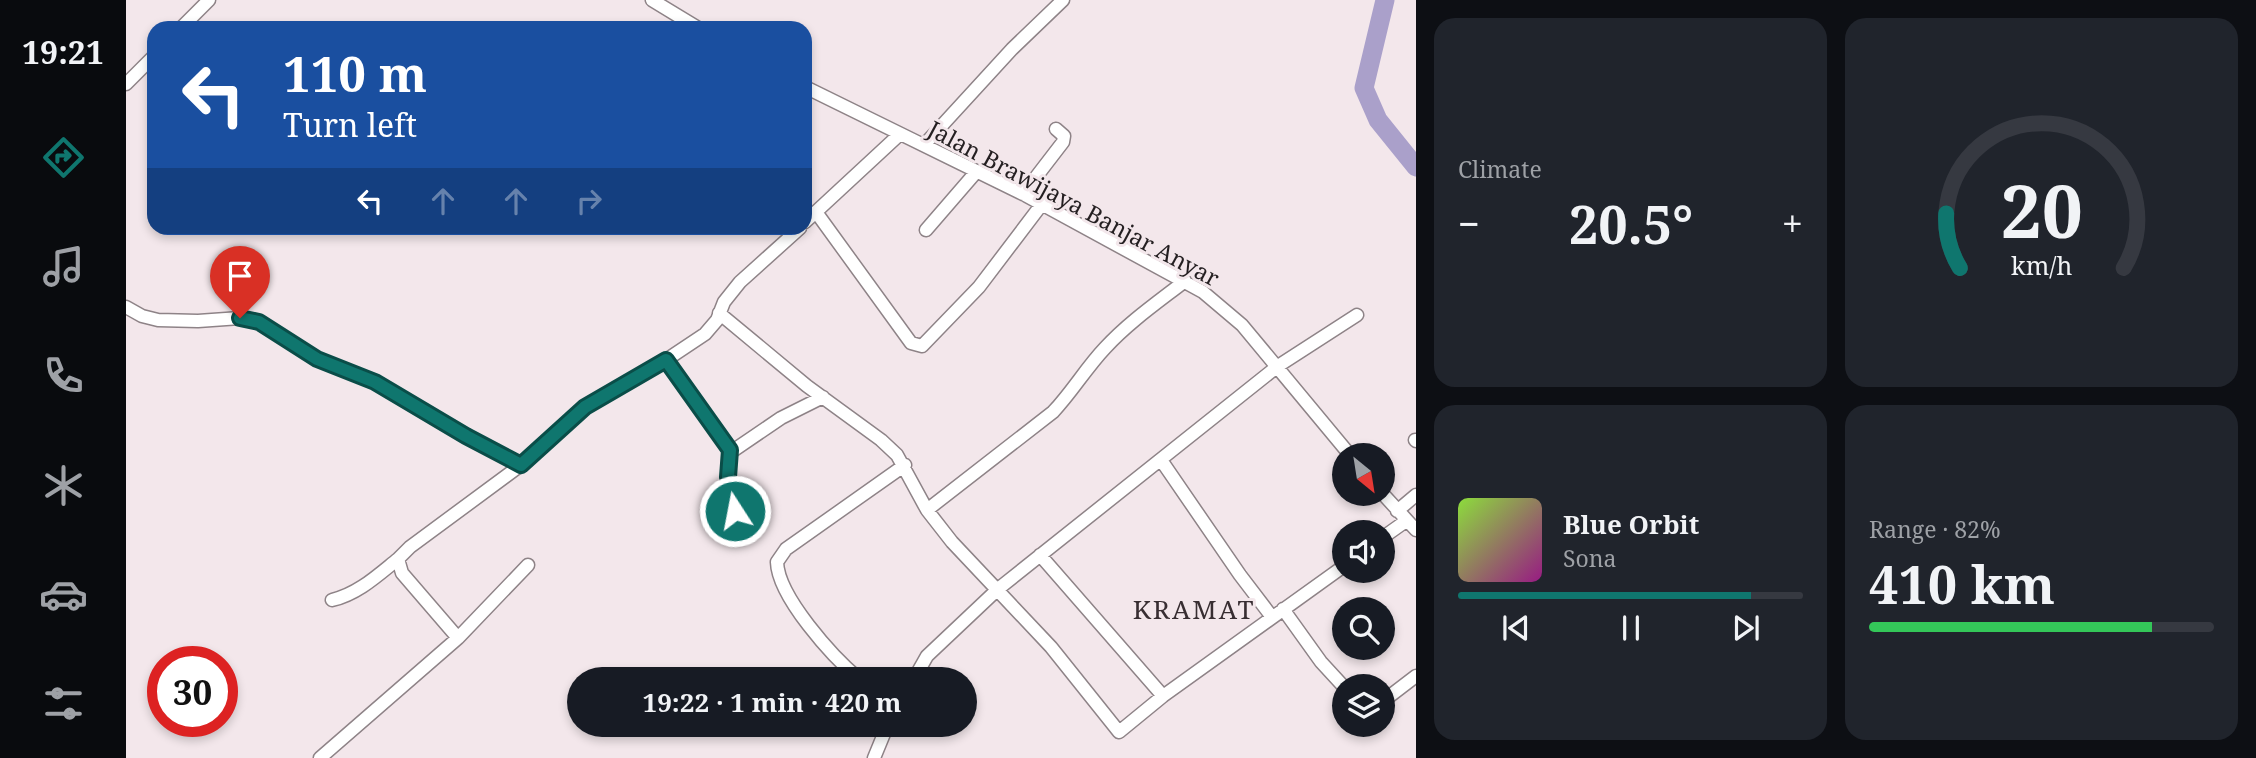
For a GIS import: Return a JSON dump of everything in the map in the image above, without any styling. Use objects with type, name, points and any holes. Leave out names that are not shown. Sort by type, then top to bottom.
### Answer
[{"type":"street","points":[[188,21],[209,0]]},
{"type":"street","points":[[652,0],[686,21]]},
{"type":"street","points":[[924,145],[1012,49],[1063,0]]},
{"type":"street","points":[[126,84],[147,63]]},
{"type":"street","name":"Jalan Brawijaya Banjar Anyar","points":[[812,90],[1023,194],[1147,263],[1185,281],[1230,313],[1278,366],[1340,443]]},
{"type":"street","points":[[1023,194],[1063,142],[1064,136],[1056,129]]},
{"type":"street","points":[[812,216],[900,134]]},
{"type":"street","points":[[926,230],[977,172]]},
{"type":"street","points":[[816,212],[911,343],[922,345],[979,287],[1042,204]]},
{"type":"street","points":[[332,600],[364,585],[410,547],[521,465],[585,407],[705,334],[717,320],[724,302],[740,282],[792,235]]},
{"type":"street","points":[[927,510],[1053,412],[1104,349],[1131,323],[1185,281]]},
{"type":"street","points":[[126,307],[142,316],[158,320],[240,318],[259,322],[317,359],[375,382],[521,465]]},
{"type":"street","points":[[719,313],[881,440],[905,465],[927,510],[952,542],[1079,680],[1118,732],[1163,696],[1332,574]]},
{"type":"street","points":[[921,667],[927,656],[998,589],[1040,555],[1278,366],[1357,315]]},
{"type":"street","points":[[666,360],[730,450],[728,477],[731,498],[735,511],[751,534]]},
{"type":"street","points":[[730,450],[734,450],[781,418],[823,397]]},
{"type":"street","points":[[1161,460],[1240,575],[1332,674]]},
{"type":"street","points":[[845,667],[810,628],[786,590],[778,572],[777,562],[786,549],[905,465]]},
{"type":"street","points":[[1395,523],[1416,495]]},
{"type":"street","points":[[1393,506],[1416,530]]},
{"type":"street","points":[[1040,555],[1163,696]]},
{"type":"street","points":[[398,559],[402,573],[458,638]]},
{"type":"street","points":[[320,758],[458,638],[528,565]]},
{"type":"street","points":[[1395,692],[1416,676]]},
{"type":"street","points":[[874,758],[883,737]]},
{"type":"waterway","points":[[1385,0],[1364,88],[1378,120],[1416,167]]},
{"type":"district","name":"KRAMAT","points":[[1194,609]]},
{"type":"route","points":[[240,318],[259,322],[317,359],[375,382],[521,465],[585,407],[666,360],[730,450],[728,477],[735,511]]}]
